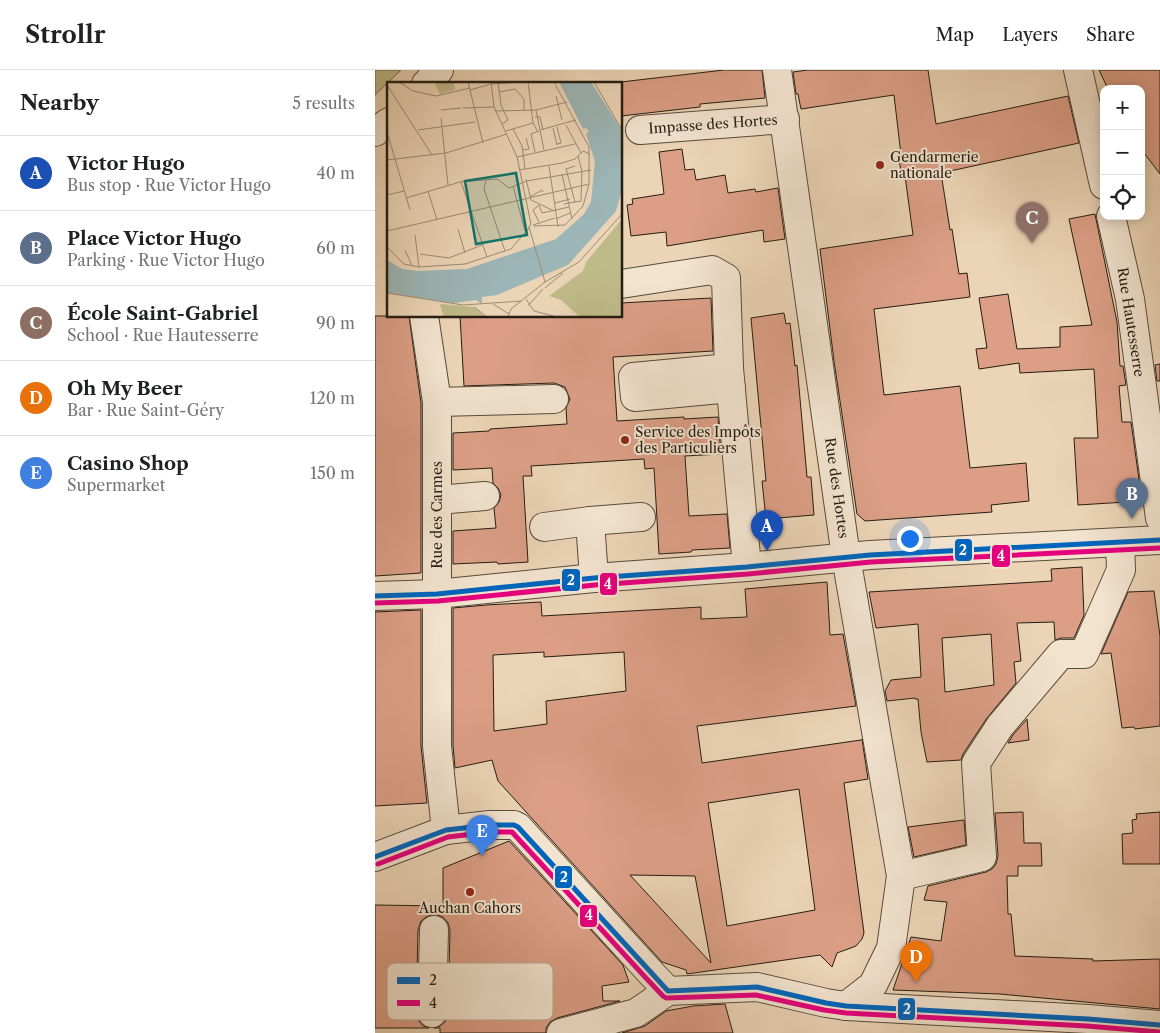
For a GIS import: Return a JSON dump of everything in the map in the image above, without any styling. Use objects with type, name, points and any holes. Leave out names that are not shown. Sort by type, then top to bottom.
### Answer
[{"type":"street","points":[[428,82],[439,70]]},
{"type":"street","name":"Rue des Hortes","points":[[777,70],[846,557],[901,876],[891,948],[873,985],[846,1006]]},
{"type":"street","points":[[1078,70],[1102,175]]},
{"type":"street","name":"Impasse des Hortes","points":[[640,130],[785,119]]},
{"type":"street","name":"Rue Hautesserre","points":[[1112,220],[1130,299],[1160,518]]},
{"type":"street","points":[[623,284],[712,270],[726,278],[730,378],[747,567]]},
{"type":"street","name":"Rue des Carmes","points":[[424,318],[437,402],[437,746],[444,817]]},
{"type":"street","points":[[437,402],[554,399]]},
{"type":"street","points":[[437,500],[485,496]]},
{"type":"street","points":[[544,527],[641,517]]},
{"type":"street","points":[[590,521],[594,578]]},
{"type":"street","points":[[375,596],[437,594],[594,578],[747,567],[846,557],[1160,540]]},
{"type":"street","points":[[901,876],[982,857],[976,763],[999,726],[1061,654],[1084,654],[1121,570],[1120,543]]},
{"type":"street","points":[[375,857],[444,817],[490,825],[521,823],[668,991]]},
{"type":"street","points":[[433,963],[434,930]]},
{"type":"street","points":[[561,1033],[636,1013],[668,991],[757,987],[846,1006],[1088,1019],[1160,1025]]},
{"type":"shaded area","points":[[375,70],[401,70],[387,82],[375,95]]},
{"type":"building","points":[[724,70],[762,70],[765,98],[700,104],[700,107],[623,116],[623,82],[621,82]]},
{"type":"building","points":[[808,70],[928,70],[936,124],[1068,96],[1079,143],[941,173],[959,274],[967,273],[970,297],[874,309],[884,395],[960,386],[970,468],[1026,463],[1029,501],[991,505],[992,512],[865,521],[857,514],[834,361],[820,249],[913,235],[905,176],[902,176],[898,155],[901,155],[894,95],[801,109],[798,94],[796,94],[793,72]]},
{"type":"building","points":[[1099,70],[1160,70],[1160,174],[1145,154],[1145,85],[1106,85]]},
{"type":"building","points":[[682,149],[685,170],[694,169],[696,180],[725,175],[728,193],[755,189],[756,192],[778,188],[785,239],[764,242],[763,230],[667,246],[666,232],[631,236],[627,205],[633,204],[632,199],[664,194],[659,152]]},
{"type":"building","points":[[1095,214],[1117,322],[1120,366],[1123,366],[1126,385],[1119,386],[1122,422],[1131,422],[1142,501],[1078,505],[1074,438],[1098,438],[1094,369],[1020,373],[1019,363],[979,369],[976,349],[987,348],[979,298],[1008,294],[1017,349],[1060,347],[1060,327],[1092,325],[1069,219]]},
{"type":"building","points":[[711,298],[713,351],[613,357],[617,421],[718,417],[721,454],[685,456],[689,516],[727,514],[730,548],[659,554],[654,468],[645,469],[644,459],[531,466],[532,476],[523,476],[528,562],[453,564],[453,531],[496,528],[494,508],[499,502],[501,495],[493,483],[492,468],[453,470],[453,433],[567,424],[566,408],[570,399],[565,387],[554,383],[464,386],[460,318],[623,318],[623,303]]},
{"type":"building","points":[[784,313],[786,324],[790,323],[795,366],[797,365],[807,477],[811,477],[814,515],[766,519],[762,481],[766,481],[751,318]]},
{"type":"building","points":[[375,316],[387,316],[387,318],[409,318],[421,403],[421,573],[375,576]]},
{"type":"building","points":[[1160,364],[1160,381],[1157,381],[1155,365]]},
{"type":"building","points":[[1082,567],[1084,615],[1074,638],[1055,640],[1054,622],[1017,623],[1021,661],[1014,662],[1016,683],[987,718],[961,760],[927,762],[921,732],[918,699],[887,701],[885,691],[891,680],[921,677],[918,624],[876,628],[869,592],[1052,581],[1051,569]],"holes":[[[991,634],[994,685],[945,692],[942,638]]]},
{"type":"building","points":[[827,582],[830,635],[843,634],[856,706],[697,726],[702,763],[862,739],[868,779],[844,783],[864,933],[856,946],[837,953],[832,967],[820,955],[687,974],[686,970],[662,962],[498,781],[492,760],[455,768],[453,745],[453,608],[541,602],[542,616],[701,607],[701,619],[747,617],[745,589]],"holes":[[[544,652],[544,657],[624,652],[626,691],[546,701],[547,724],[494,731],[493,655]],[[799,789],[815,910],[727,926],[708,803]],[[630,875],[695,876],[711,963]]]},
{"type":"building","points":[[1154,591],[1160,636],[1160,726],[1135,729],[1134,727],[1122,728],[1111,653],[1101,654],[1128,592]]},
{"type":"building","points":[[421,610],[421,746],[427,803],[375,806],[375,612]]},
{"type":"building","points":[[1027,719],[1029,740],[1008,743],[1013,735]]},
{"type":"building","points":[[1023,812],[1024,843],[1041,843],[1042,866],[1018,866],[1018,876],[1007,876],[1008,914],[1011,914],[1015,956],[1093,959],[1093,961],[1160,959],[1160,1009],[1000,994],[893,990],[911,937],[941,941],[947,902],[924,900],[928,886],[992,869],[996,864],[998,856],[995,813]]},
{"type":"building","points":[[1160,812],[1160,864],[1123,864],[1122,834],[1133,833],[1132,820],[1137,819],[1136,814]]},
{"type":"building","points":[[964,820],[966,845],[914,857],[908,827]]},
{"type":"building","points":[[509,841],[623,965],[629,982],[602,986],[603,1001],[620,1001],[557,1018],[550,1022],[546,1028],[546,1033],[440,1033],[440,1028],[434,1028],[440,1026],[446,1020],[553,1020],[553,963],[449,963],[450,930],[448,923],[443,917],[434,914],[421,921],[418,930],[417,963],[387,963],[387,1020],[419,1020],[423,1026],[429,1028],[375,1028],[375,905],[443,906],[443,868]]},
{"type":"building","points":[[725,1004],[733,1033],[622,1033],[645,1026],[666,1011],[693,1006]]},
{"type":"transit line","name":"2","points":[[375,596],[437,594],[594,578],[747,567],[870,555],[1160,540]]},
{"type":"transit line","name":"4","points":[[375,603],[438,601],[595,585],[748,574],[871,562],[1160,548]]},
{"type":"transit line","name":"2","points":[[375,857],[446,830],[490,825],[514,825],[518,827],[668,991],[757,987],[846,1006],[1088,1019],[1160,1025]]},
{"type":"transit line","name":"4","points":[[378,864],[448,837],[490,832],[512,832],[666,998],[756,995],[846,1013],[1087,1026],[1159,1032]]},
{"type":"place","name":"Gendarmerie nationale","points":[[880,165]]},
{"type":"place","name":"École Saint-Gabriel","points":[[1032,243]]},
{"type":"place","name":"Service des Impôts des Particuliers","points":[[625,440]]},
{"type":"place","name":"Place Victor Hugo","points":[[1132,519]]},
{"type":"place","name":"Victor Hugo","points":[[767,551]]},
{"type":"place","name":"Casino Shop","points":[[482,856]]},
{"type":"place","name":"Auchan Cahors","points":[[470,892]]},
{"type":"place","name":"Oh My Beer","points":[[916,982]]}]
